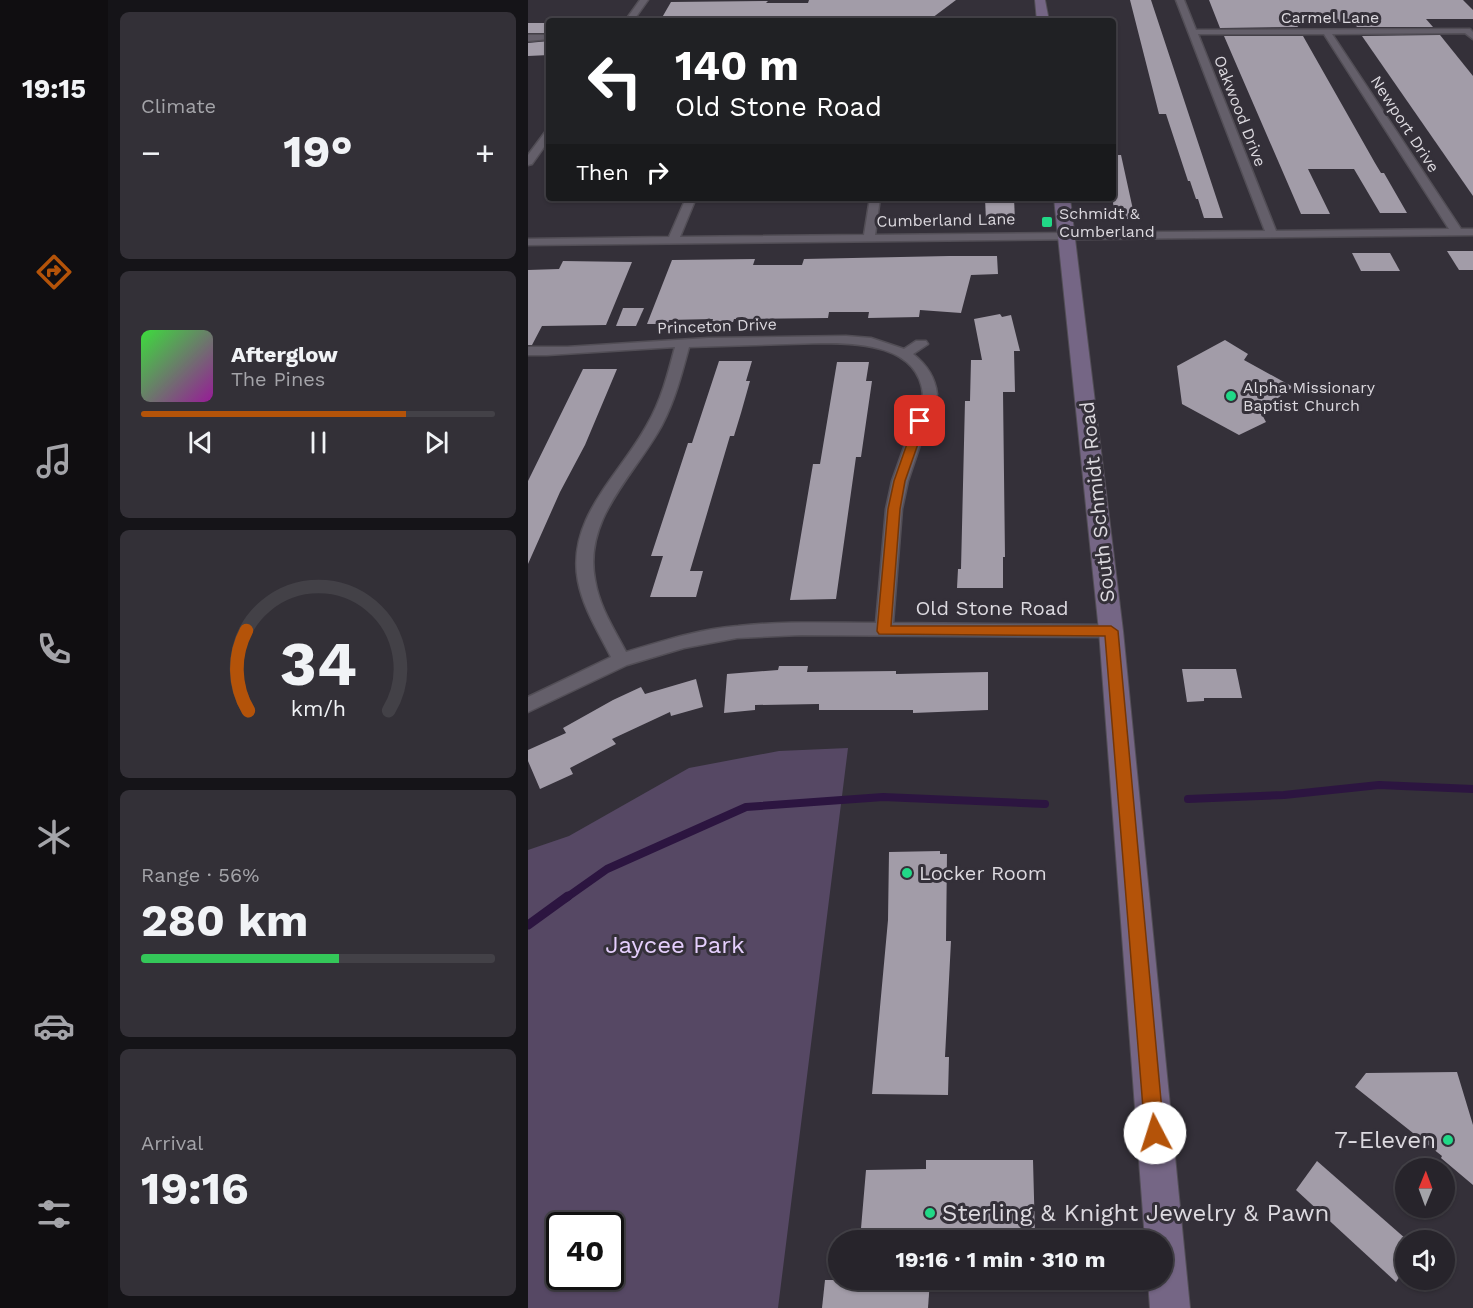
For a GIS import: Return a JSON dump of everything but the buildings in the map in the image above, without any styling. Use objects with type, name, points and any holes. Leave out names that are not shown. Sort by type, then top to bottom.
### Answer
[{"type":"street","points":[[631,18],[644,0]]},
{"type":"street","points":[[1040,0],[1043,18]]},
{"type":"street","name":"Oakwood Drive","points":[[1180,0],[1272,234]]},
{"type":"street","name":"Carmel Lane","points":[[1193,32],[1470,34]]},
{"type":"street","name":"Newport Drive","points":[[1328,32],[1457,232]]},
{"type":"street","points":[[528,38],[546,38]]},
{"type":"street","points":[[528,162],[546,137]]},
{"type":"street","points":[[673,240],[690,201]]},
{"type":"street","points":[[868,238],[874,201]]},
{"type":"street","name":"South Schmidt Road","points":[[1062,201],[1111,631],[1170,1308]]},
{"type":"street","name":"Cumberland Lane","points":[[528,242],[1473,232]]},
{"type":"street","name":"Princeton Drive","points":[[528,351],[580,350],[683,342],[832,339],[883,345],[904,354]]},
{"type":"street","points":[[621,660],[589,592],[585,572],[587,541],[595,514],[650,433],[662,411],[683,342]]},
{"type":"street","points":[[884,631],[894,509],[900,481],[930,394],[926,374],[919,365],[904,354],[921,344]]},
{"type":"street","name":"Old Stone Road","points":[[528,705],[621,660],[684,640],[737,632],[800,629],[1111,631]]},
{"type":"green space","name":"Jaycee Park","points":[[848,748],[778,1308],[528,1308],[528,850],[569,836],[689,768],[779,751]]},
{"type":"waterway","points":[[1188,799],[1284,795],[1379,785],[1473,789]]},
{"type":"waterway","points":[[566,898],[607,869],[746,807],[883,797],[1045,804]]},
{"type":"waterway","points":[[528,925],[568,896]]},
{"type":"place","name":"Schmidt & Cumberland","points":[[1047,222]]},
{"type":"place","name":"Alpha Missionary Baptist Church","points":[[1231,396]]},
{"type":"place","name":"Locker Room","points":[[907,873]]},
{"type":"place","name":"7-Eleven","points":[[1448,1140]]},
{"type":"place","name":"Sterling & Knight Jewelry & Pawn","points":[[930,1213]]},
{"type":"route","points":[[920,421],[908,453],[894,509],[884,631],[1111,631],[1155,1133]]}]
